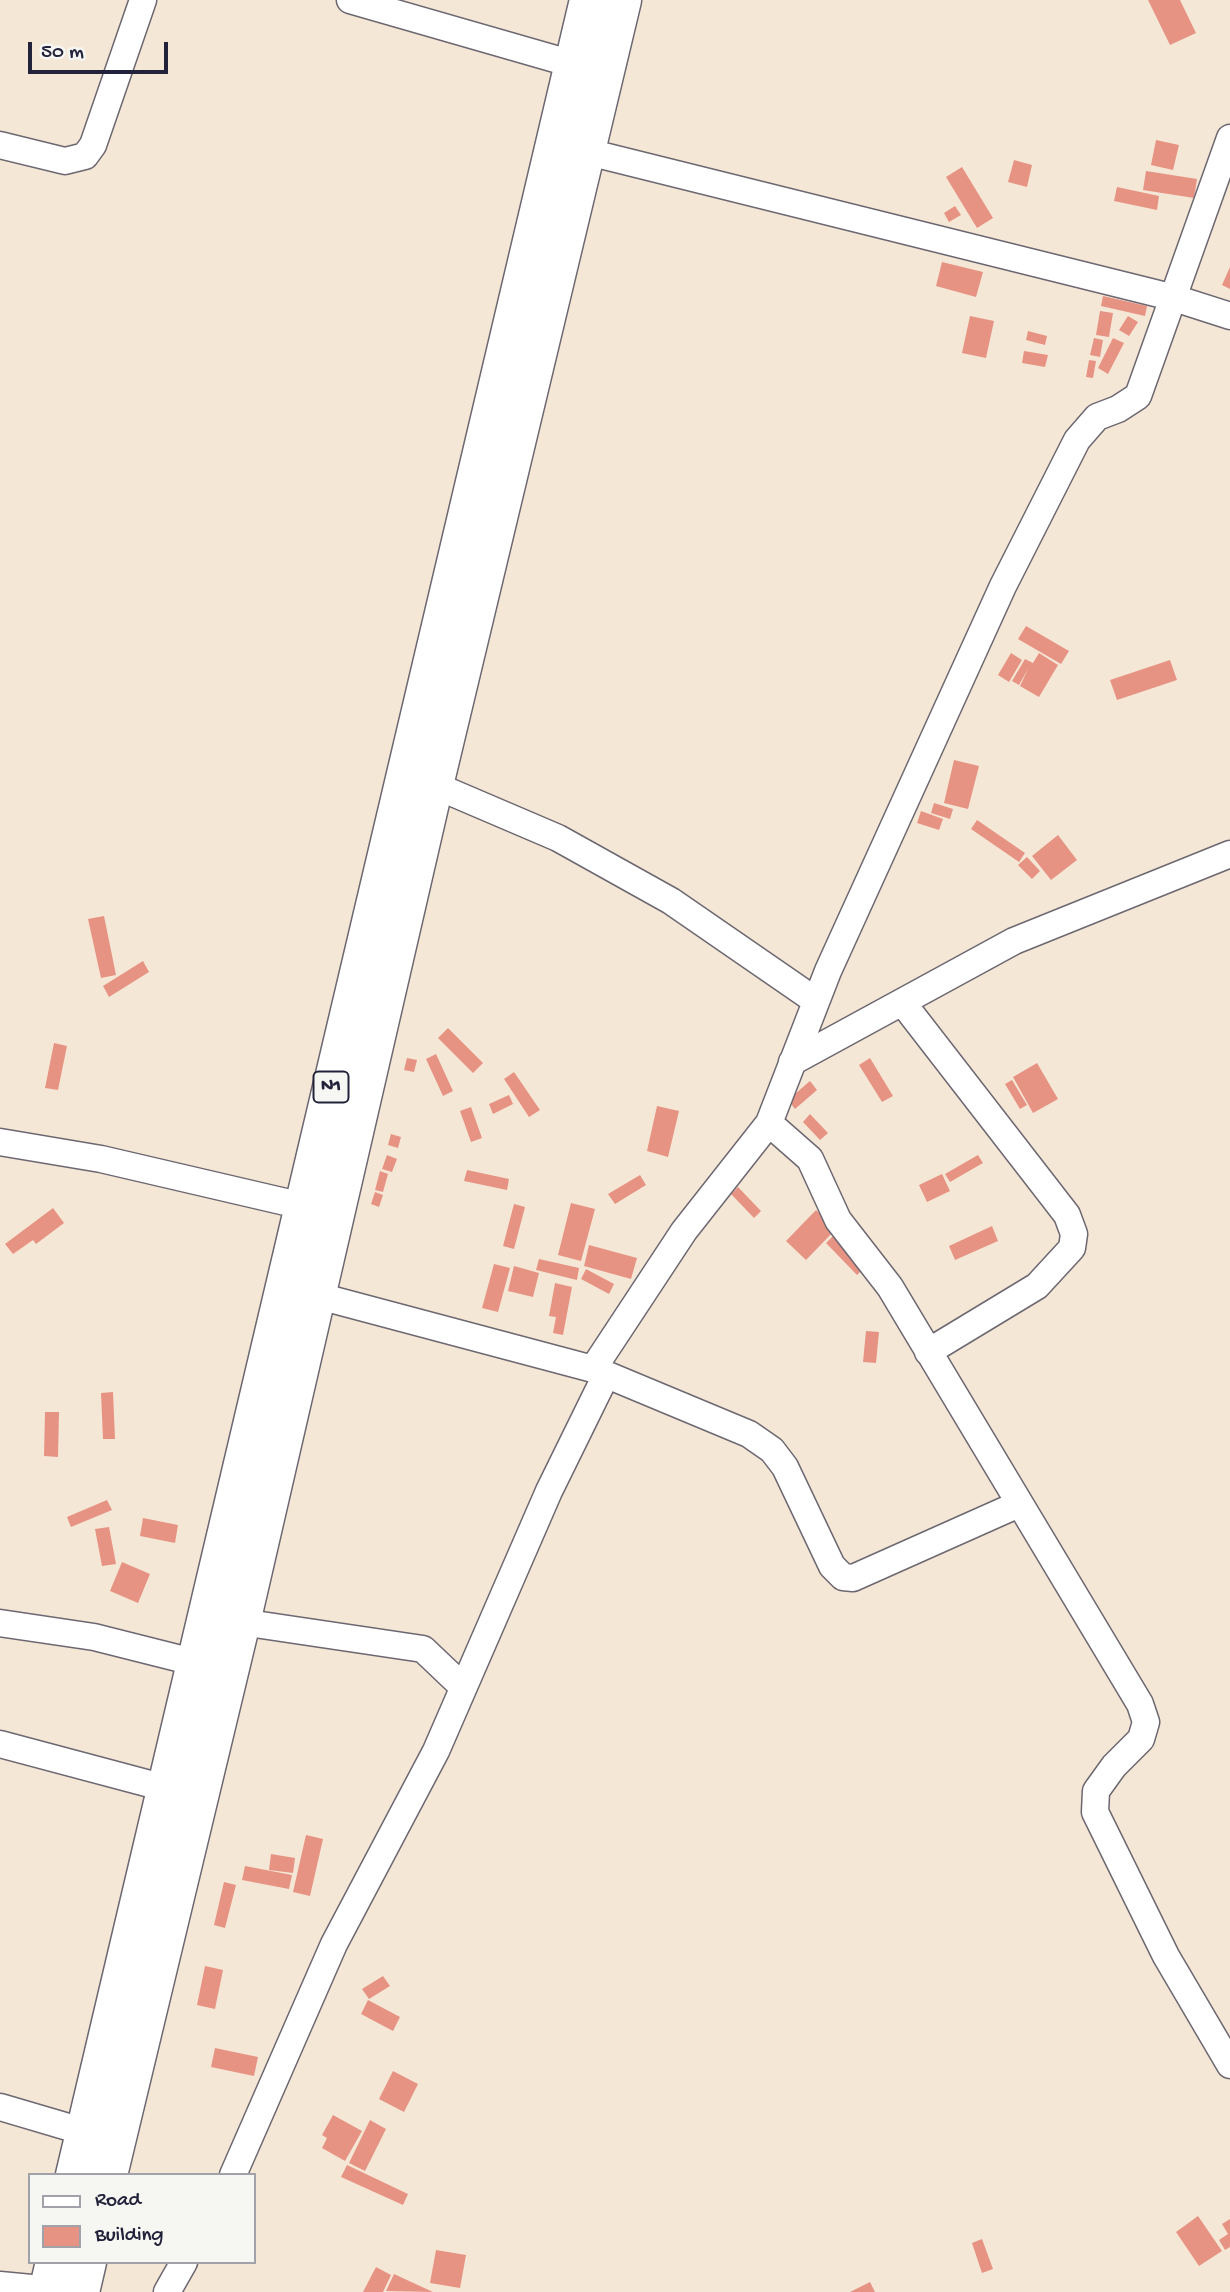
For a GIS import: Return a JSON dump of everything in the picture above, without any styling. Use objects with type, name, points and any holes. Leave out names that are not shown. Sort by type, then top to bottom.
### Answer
[{"type":"highway","name":"N1","points":[[75,2173],[165,1788],[211,1667],[241,1622],[315,1295],[319,1210],[434,785],[588,152],[589,0]]},
{"type":"highway","name":"N1","points":[[108,2173],[211,1667],[319,1210],[589,69],[622,0]]},
{"type":"highway","points":[[60,2285],[85,2264]]},
{"type":"street","points":[[0,145],[65,161],[85,156],[93,145],[143,0]]},
{"type":"street","points":[[350,0],[392,5],[589,69]]},
{"type":"street","points":[[234,2173],[334,1944],[436,1751],[600,1372],[684,1231],[769,1123],[816,1001],[1009,575],[1077,440],[1097,417],[1118,409],[1138,396],[1171,297],[1230,138]]},
{"type":"street","points":[[588,152],[1171,297],[1230,316]]},
{"type":"street","points":[[434,785],[558,838],[671,901],[816,1001]]},
{"type":"street","points":[[792,1062],[1014,941],[1230,854]]},
{"type":"street","points":[[902,1002],[1067,1215],[1074,1234],[1072,1248],[1037,1286],[928,1352]]},
{"type":"street","points":[[769,1123],[810,1159],[838,1220],[890,1287],[1140,1704],[1146,1722],[1141,1739],[1114,1766],[1096,1791],[1095,1812],[1166,1956],[1230,2065]]},
{"type":"street","points":[[0,1142],[101,1159],[319,1210]]},
{"type":"street","points":[[315,1295],[600,1372],[749,1434],[772,1450],[785,1467],[832,1566],[843,1577],[853,1578],[1019,1504]]},
{"type":"street","points":[[241,1622],[423,1649],[463,1688]]},
{"type":"street","points":[[0,1623],[93,1637],[211,1667]]},
{"type":"street","points":[[0,1744],[165,1788]]},
{"type":"street","points":[[0,2107],[85,2132]]},
{"type":"street","points":[[167,2292],[183,2264]]},
{"type":"street","points":[[0,2285],[60,2285]]},
{"type":"building","points":[[1148,0],[1180,0],[1196,33],[1170,45]]},
{"type":"building","points":[[1156,140],[1179,145],[1173,170],[1151,165]]},
{"type":"building","points":[[1014,160],[1032,165],[1027,187],[1008,182]]},
{"type":"building","points":[[962,167],[993,218],[977,228],[946,177]]},
{"type":"building","points":[[1146,171],[1197,179],[1194,198],[1143,190]]},
{"type":"building","points":[[1117,187],[1159,196],[1157,210],[1114,201]]},
{"type":"building","points":[[955,206],[961,215],[949,222],[944,213]]},
{"type":"building","points":[[942,262],[983,272],[976,297],[936,286]]},
{"type":"building","points":[[1230,267],[1230,289],[1222,285]]},
{"type":"building","points":[[1103,296],[1147,306],[1145,316],[1101,306]]},
{"type":"building","points":[[1100,311],[1113,313],[1109,337],[1096,335]]},
{"type":"building","points":[[970,316],[994,321],[986,358],[962,353]]},
{"type":"building","points":[[1128,316],[1138,322],[1129,336],[1119,330]]},
{"type":"building","points":[[1028,331],[1047,336],[1045,345],[1026,340]]},
{"type":"building","points":[[1094,338],[1103,340],[1100,357],[1090,355]]},
{"type":"building","points":[[1113,338],[1124,343],[1108,374],[1098,368]]},
{"type":"building","points":[[1024,351],[1048,355],[1045,367],[1022,363]]},
{"type":"building","points":[[1089,360],[1096,361],[1093,378],[1086,377]]},
{"type":"building","points":[[1026,626],[1069,651],[1061,664],[1018,639]]},
{"type":"building","points":[[1011,653],[1022,660],[1009,682],[998,675]]},
{"type":"building","points":[[1039,653],[1058,665],[1039,697],[1020,686],[1028,669],[1019,685],[1012,681],[1025,659],[1033,663]]},
{"type":"building","points":[[1170,660],[1177,680],[1117,700],[1110,680]]},
{"type":"building","points":[[954,760],[979,766],[968,809],[944,803]]},
{"type":"building","points":[[934,803],[953,809],[950,819],[931,813]]},
{"type":"building","points":[[921,811],[943,819],[939,830],[917,823]]},
{"type":"building","points":[[977,820],[1025,853],[1019,862],[971,829]]},
{"type":"building","points":[[1058,835],[1077,860],[1051,880],[1032,856]]},
{"type":"building","points":[[1027,857],[1040,871],[1032,879],[1018,865]]},
{"type":"building","points":[[104,916],[116,975],[101,978],[88,919]]},
{"type":"building","points":[[143,961],[149,972],[109,997],[103,986]]},
{"type":"building","points":[[448,1028],[483,1063],[473,1073],[438,1038]]},
{"type":"building","points":[[54,1043],[67,1046],[58,1090],[45,1088]]},
{"type":"building","points":[[436,1054],[453,1091],[443,1096],[426,1059]]},
{"type":"building","points":[[407,1058],[417,1060],[414,1072],[404,1070]]},
{"type":"building","points":[[870,1058],[893,1096],[882,1102],[859,1065]]},
{"type":"building","points":[[1037,1063],[1058,1099],[1033,1113],[1013,1077]]},
{"type":"building","points":[[514,1072],[540,1110],[529,1117],[504,1079]]},
{"type":"building","points":[[1012,1080],[1027,1105],[1020,1109],[1005,1084]]},
{"type":"building","points":[[810,1081],[817,1090],[795,1109],[788,1100]]},
{"type":"building","points":[[509,1095],[513,1104],[493,1114],[489,1104]]},
{"type":"building","points":[[657,1106],[679,1111],[668,1157],[647,1151]]},
{"type":"building","points":[[471,1107],[482,1138],[471,1142],[460,1111]]},
{"type":"building","points":[[810,1114],[828,1133],[820,1140],[803,1122]]},
{"type":"building","points":[[391,1134],[401,1137],[398,1148],[388,1145]]},
{"type":"building","points":[[387,1155],[397,1159],[392,1172],[382,1169]]},
{"type":"building","points":[[978,1155],[983,1163],[950,1182],[945,1174]]},
{"type":"building","points":[[467,1170],[509,1179],[507,1190],[464,1181]]},
{"type":"building","points":[[380,1171],[388,1174],[383,1192],[375,1190]]},
{"type":"building","points":[[942,1174],[950,1191],[927,1202],[919,1185]]},
{"type":"building","points":[[640,1175],[646,1185],[615,1204],[608,1194]]},
{"type":"building","points":[[738,1187],[761,1211],[754,1218],[731,1194]]},
{"type":"building","points":[[375,1192],[383,1195],[379,1207],[371,1204]]},
{"type":"building","points":[[571,1203],[595,1209],[581,1261],[558,1255]]},
{"type":"building","points":[[514,1204],[525,1207],[514,1249],[503,1246]]},
{"type":"building","points":[[53,1208],[64,1223],[36,1244],[33,1240],[13,1254],[5,1244]]},
{"type":"building","points":[[816,1210],[836,1229],[806,1260],[786,1241]]},
{"type":"building","points":[[992,1226],[998,1241],[955,1260],[949,1246]]},
{"type":"building","points":[[835,1234],[867,1265],[857,1275],[826,1243]]},
{"type":"building","points":[[589,1245],[637,1258],[631,1279],[584,1266]]},
{"type":"building","points":[[539,1259],[579,1268],[577,1280],[536,1270]]},
{"type":"building","points":[[494,1264],[510,1268],[498,1312],[482,1308]]},
{"type":"building","points":[[514,1266],[539,1273],[533,1297],[508,1291]]},
{"type":"building","points":[[586,1269],[614,1284],[609,1294],[581,1279]]},
{"type":"building","points":[[555,1283],[572,1287],[563,1335],[553,1333],[556,1317],[549,1316]]},
{"type":"building","points":[[866,1331],[879,1332],[876,1363],[863,1362]]},
{"type":"building","points":[[113,1392],[115,1439],[103,1439],[101,1393]]},
{"type":"building","points":[[45,1412],[59,1412],[58,1457],[44,1456]]},
{"type":"building","points":[[107,1500],[112,1510],[71,1527],[67,1517]]},
{"type":"building","points":[[143,1518],[178,1525],[175,1543],[140,1536]]},
{"type":"building","points":[[109,1527],[116,1564],[102,1566],[95,1529]]},
{"type":"building","points":[[122,1562],[150,1574],[138,1603],[110,1591]]},
{"type":"building","points":[[306,1835],[323,1839],[310,1896],[293,1892]]},
{"type":"building","points":[[271,1854],[295,1858],[293,1873],[269,1870]]},
{"type":"building","points":[[245,1866],[292,1875],[289,1889],[242,1880]]},
{"type":"building","points":[[224,1882],[236,1885],[225,1928],[214,1925]]},
{"type":"building","points":[[205,1966],[223,1970],[215,2009],[197,2005]]},
{"type":"building","points":[[383,1976],[390,1986],[369,1999],[362,1989]]},
{"type":"building","points":[[368,2000],[400,2017],[393,2031],[361,2014]]},
{"type":"building","points":[[215,2048],[258,2057],[254,2076],[211,2067]]},
{"type":"building","points":[[393,2071],[418,2084],[404,2112],[379,2099]]},
{"type":"building","points":[[333,2115],[362,2131],[345,2161],[322,2148],[327,2138],[322,2135]]},
{"type":"building","points":[[370,2120],[386,2129],[365,2171],[349,2163]]},
{"type":"building","points":[[347,2165],[408,2194],[403,2205],[341,2177]]},
{"type":"building","points":[[1198,2216],[1222,2251],[1199,2266],[1176,2232]]},
{"type":"building","points":[[1230,2219],[1230,2247],[1225,2250],[1219,2240],[1228,2234],[1222,2224]]},
{"type":"building","points":[[982,2239],[993,2269],[982,2273],[972,2243]]},
{"type":"building","points":[[436,2250],[466,2255],[460,2288],[430,2283]]},
{"type":"building","points":[[376,2267],[391,2275],[383,2292],[363,2292]]},
{"type":"building","points":[[394,2274],[433,2292],[386,2291]]},
{"type":"building","points":[[870,2282],[875,2292],[850,2292]]}]
